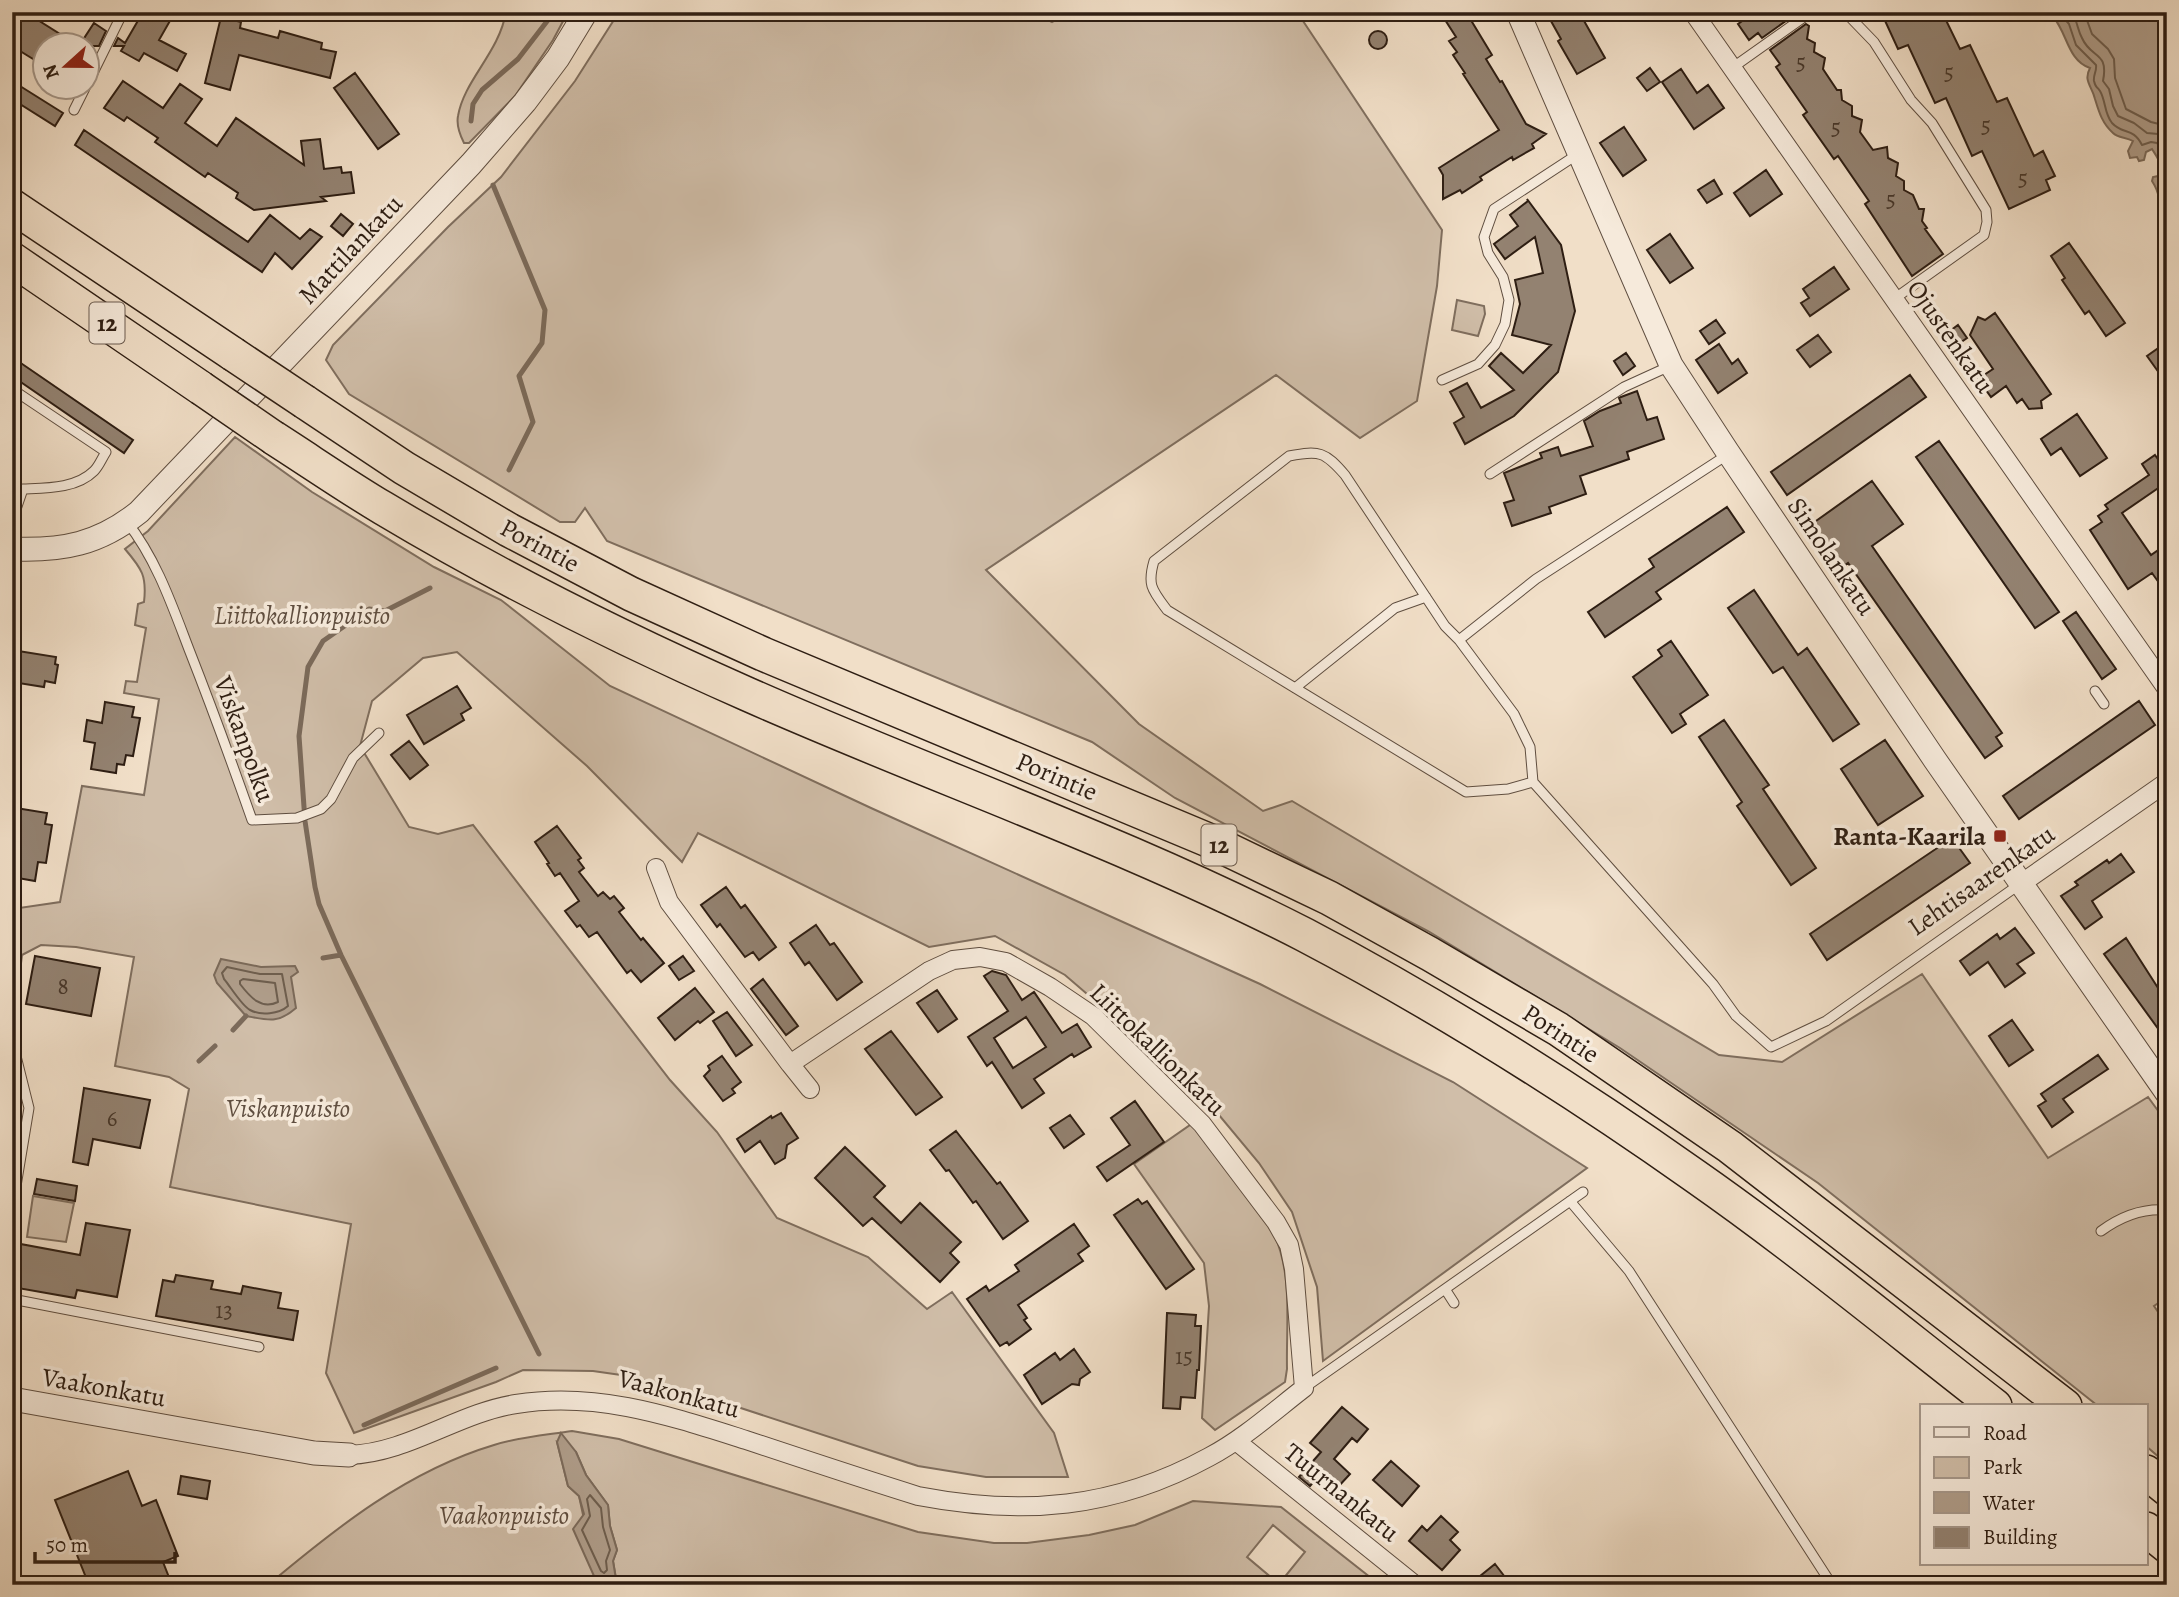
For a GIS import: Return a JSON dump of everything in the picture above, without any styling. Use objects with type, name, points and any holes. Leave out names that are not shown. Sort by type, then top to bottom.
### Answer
[{"type":"highway","name":"Porintie","points":[[12,206],[404,468],[486,516],[631,594],[763,654],[1209,840],[1329,898],[1430,954],[1558,1029],[1730,1147],[2062,1404]]},
{"type":"highway","name":"Porintie","points":[[12,259],[274,438],[381,507],[484,566],[612,632],[747,695],[1038,814],[1190,880],[1304,935],[1408,992],[1542,1073],[1697,1177],[1993,1404]]},
{"type":"highway","points":[[2148,1474],[2167,1489]]},
{"type":"highway","points":[[2148,1531],[2167,1546]]},
{"type":"street","name":"Mattilankatu","points":[[12,549],[60,548],[108,534],[133,517],[471,164],[541,80],[586,12]]},
{"type":"street","name":"Simolankatu","points":[[1518,12],[1671,365],[1935,760],[2167,1093]]},
{"type":"street","name":"Ojustenkatu","points":[[1693,12],[2167,689]]},
{"type":"street","name":"Lehtisaarenkatu","points":[[2022,883],[2167,782]]},
{"type":"street","points":[[656,868],[669,902],[810,1089]]},
{"type":"street","name":"Liittokallionkatu","points":[[790,1064],[913,981],[953,960],[980,957],[1006,962],[1050,987],[1093,1016],[1202,1124],[1276,1222],[1289,1245],[1294,1269],[1304,1388]]},
{"type":"street","name":"Vaakonkatu","points":[[12,1398],[314,1453],[349,1455],[373,1454],[497,1408],[530,1402],[578,1399],[606,1402],[667,1414],[918,1496],[961,1504],[1020,1508],[1091,1502],[1141,1488],[1208,1458],[1236,1441],[1304,1388]]},
{"type":"street","name":"Tuurnankatu","points":[[1236,1441],[1415,1585]]},
{"type":"lane","points":[[102,53],[123,12]]},
{"type":"lane","points":[[1732,68],[1811,12]]},
{"type":"lane","points":[[1845,12],[1874,41],[1911,100],[1932,123],[1986,210],[1984,235],[1894,299]]},
{"type":"lane","points":[[74,110],[78,102]]},
{"type":"lane","points":[[1441,380],[1478,364],[1495,345],[1505,324],[1509,300],[1503,276],[1488,253],[1483,237],[1494,209],[1579,153]]},
{"type":"lane","points":[[1490,474],[1624,387],[1671,365]]},
{"type":"lane","points":[[12,389],[106,452],[93,472],[74,483],[50,488],[12,487]]},
{"type":"lane","points":[[1308,452],[1329,457],[1345,475],[1426,597],[1445,626],[1459,640],[1514,714],[1530,747],[1533,782],[1508,789],[1466,792],[1167,610],[1152,590],[1150,576],[1154,561],[1289,456],[1308,452]]},
{"type":"lane","points":[[1459,640],[1536,579],[1729,454]]},
{"type":"lane","points":[[12,521],[23,489]]},
{"type":"lane","name":"Viskanpolku","points":[[133,517],[170,598],[252,820],[298,818],[321,809],[331,799],[353,758],[379,733]]},
{"type":"lane","points":[[1295,688],[1395,608],[1426,597]]},
{"type":"lane","points":[[2095,691],[2104,704]]},
{"type":"lane","name":"Lehtisaarenkatu","points":[[1533,782],[1713,984],[1736,1016],[1772,1047],[1826,1021],[2022,883]]},
{"type":"lane","points":[[12,1040],[29,1108],[12,1210]]},
{"type":"lane","points":[[1304,1388],[1583,1192]]},
{"type":"lane","points":[[1570,1201],[1629,1271],[1832,1585]]},
{"type":"lane","points":[[2101,1231],[2113,1222],[2141,1211],[2167,1210]]},
{"type":"lane","points":[[1445,1289],[1454,1303]]},
{"type":"lane","points":[[12,1299],[259,1347]]},
{"type":"green space","points":[[506,12],[568,12],[553,40],[515,96],[469,143],[464,143],[458,123],[461,103],[496,40]]},
{"type":"green space","points":[[619,12],[1032,12],[1052,22],[1069,12],[1297,12],[1442,230],[1437,286],[1417,401],[1360,438],[1276,375],[986,570],[1139,724],[1263,811],[1292,801],[1719,1055],[1782,1062],[1922,974],[2048,1158],[2148,1097],[2167,1123],[2167,1297],[2154,1306],[2167,1325],[2167,1464],[2148,1448],[2148,1404],[2095,1404],[1818,1183],[1620,1048],[1428,931],[1175,798],[1092,742],[607,541],[585,508],[575,522],[560,522],[349,394],[326,360],[333,345],[448,227],[501,177],[575,81]]},
{"type":"green space","points":[[1457,300],[1484,306],[1485,314],[1478,336],[1452,330]]},
{"type":"green space","points":[[235,437],[312,492],[434,567],[501,600],[610,686],[871,808],[1260,984],[1453,1082],[1587,1168],[1323,1361],[1317,1287],[1292,1212],[1259,1163],[1214,1109],[1172,1067],[1065,975],[995,936],[929,947],[698,833],[682,862],[587,766],[457,652],[423,658],[372,701],[360,746],[409,827],[438,834],[473,825],[670,1080],[717,1132],[777,1218],[868,1257],[927,1309],[952,1292],[1054,1433],[1068,1477],[986,1477],[918,1466],[698,1394],[628,1376],[593,1371],[523,1370],[354,1433],[326,1373],[351,1224],[170,1187],[189,1089],[169,1077],[115,1066],[134,957],[76,947],[41,945],[22,955],[16,1005],[12,1006],[12,909],[60,902],[82,786],[144,795],[159,699],[124,693],[126,681],[137,682],[146,628],[135,625],[138,604],[144,602],[144,579],[125,549],[148,531]]},
{"type":"green space","points":[[1193,1123],[1274,1234],[1284,1266],[1286,1283],[1285,1382],[1215,1430],[1202,1418],[1209,1306],[1204,1263],[1134,1164]]},
{"type":"green space","points":[[33,1196],[74,1203],[66,1242],[27,1237]]},
{"type":"green space","name":"Vaakonpuisto","points":[[572,1431],[619,1439],[918,1532],[994,1543],[1027,1543],[1089,1535],[1135,1525],[1193,1501],[1281,1507],[1380,1585],[617,1585],[613,1561],[617,1550],[610,1526],[608,1505],[586,1475],[576,1452],[557,1442],[568,1486],[579,1496],[598,1585],[268,1585],[374,1503],[432,1470],[503,1442]],"holes":[[[1273,1525],[1305,1552],[1279,1584],[1247,1557]]]},
{"type":"water","points":[[2044,12],[2167,12],[2167,239],[2158,226],[2159,198],[2152,181],[2160,172],[2158,158],[2152,149],[2146,152],[2144,160],[2130,158],[2128,151],[2133,141],[2115,135],[2106,125],[2088,80],[2090,68],[2072,53],[2054,18],[2047,17]]},
{"type":"water","points":[[221,959],[261,967],[295,966],[298,972],[291,977],[296,1008],[278,1019],[246,1016],[217,983],[214,975]]},
{"type":"water","points":[[561,1433],[576,1452],[586,1475],[608,1505],[610,1526],[617,1550],[613,1561],[617,1585],[598,1585],[573,1529],[584,1514],[579,1496],[568,1486],[557,1442]]},
{"type":"building","points":[[12,12],[25,12],[57,32],[32,32],[32,58],[12,46]]},
{"type":"building","points":[[143,12],[175,12],[159,40],[186,54],[177,71],[144,53],[139,61],[121,51],[124,46],[114,46],[118,38],[125,43]]},
{"type":"building","points":[[1440,12],[1466,12],[1492,55],[1486,59],[1526,124],[1546,134],[1532,144],[1534,148],[1513,160],[1512,157],[1480,177],[1482,180],[1462,193],[1460,190],[1443,199],[1443,175],[1439,168],[1499,130],[1453,55],[1457,52],[1449,41],[1456,37]]},
{"type":"building","points":[[1566,12],[1579,12],[1605,58],[1577,74],[1558,41],[1561,39],[1551,21]]},
{"type":"building","points":[[1755,12],[1776,12],[1790,18],[1762,38],[1758,33],[1749,40],[1738,24]]},
{"type":"building","points":[[1881,12],[1942,12],[1960,49],[1970,45],[1997,102],[2007,98],[2034,156],[2043,151],[2055,176],[2046,180],[2050,190],[2009,209],[1982,151],[1972,156],[1946,98],[1935,103],[1908,45],[1898,49]]},
{"type":"building","points":[[221,17],[241,22],[240,28],[278,38],[280,31],[322,43],[321,49],[336,52],[330,78],[239,55],[230,90],[205,83]]},
{"type":"building","points":[[94,23],[106,31],[102,40],[102,32],[88,32]]},
{"type":"building","points":[[1806,24],[1809,26],[1807,39],[1815,43],[1814,52],[1825,58],[1823,69],[1837,90],[1841,90],[1842,100],[1852,106],[1852,116],[1862,120],[1860,132],[1873,150],[1887,147],[1888,158],[1898,163],[1896,176],[1904,181],[1904,190],[1913,195],[1919,209],[1924,209],[1922,221],[1927,228],[1925,229],[1943,254],[1912,276],[1865,204],[1869,201],[1838,156],[1834,159],[1803,115],[1807,112],[1776,67],[1780,64],[1770,50]]},
{"type":"building","points":[[1378,31],[1384,34],[1387,40],[1384,46],[1378,49],[1372,46],[1369,40],[1372,34]]},
{"type":"building","points":[[1650,68],[1660,82],[1647,91],[1637,78]]},
{"type":"building","points":[[1681,69],[1697,93],[1708,85],[1724,108],[1694,129],[1662,82]]},
{"type":"building","points":[[355,73],[399,134],[378,149],[334,88]]},
{"type":"building","points":[[12,81],[32,94],[32,102],[45,102],[63,113],[55,126],[12,99]]},
{"type":"building","points":[[123,81],[163,108],[180,84],[202,99],[185,123],[217,146],[236,118],[304,165],[301,141],[320,139],[324,169],[341,167],[342,173],[351,172],[354,193],[321,197],[326,201],[254,210],[236,198],[238,193],[208,173],[205,177],[155,142],[158,138],[127,117],[124,121],[104,108]]},
{"type":"building","points":[[1624,127],[1646,160],[1623,176],[1600,143]]},
{"type":"building","points":[[84,130],[248,242],[270,215],[300,239],[310,229],[322,237],[292,269],[275,253],[262,272],[75,145]]},
{"type":"building","points":[[1766,170],[1782,194],[1750,216],[1734,193]]},
{"type":"building","points":[[1714,180],[1722,194],[1707,203],[1698,190]]},
{"type":"building","points":[[1527,199],[1561,245],[1575,311],[1558,372],[1514,416],[1465,444],[1454,423],[1464,417],[1450,392],[1467,383],[1481,408],[1514,390],[1489,366],[1501,353],[1523,373],[1551,345],[1512,335],[1520,304],[1515,280],[1543,273],[1535,237],[1505,259],[1494,244],[1518,226],[1510,215],[1528,201]]},
{"type":"building","points":[[341,214],[353,224],[343,236],[331,226]]},
{"type":"building","points":[[1670,234],[1693,268],[1670,283],[1647,250]]},
{"type":"building","points":[[2069,243],[2125,323],[2106,336],[2089,311],[2085,314],[2062,280],[2065,278],[2051,256]]},
{"type":"building","points":[[1834,267],[1849,289],[1810,316],[1801,303],[1809,298],[1803,289]]},
{"type":"building","points":[[1995,313],[2051,394],[2041,401],[2042,408],[2029,409],[2022,399],[2017,403],[2006,386],[1991,397],[1978,379],[1993,369],[1970,335],[1978,317],[1985,320]]},
{"type":"building","points":[[1716,320],[1725,333],[1709,344],[1700,331]]},
{"type":"building","points":[[1958,325],[1967,338],[1954,347],[1946,334]]},
{"type":"building","points":[[1818,335],[1831,352],[1810,367],[1797,350]]},
{"type":"building","points":[[2167,342],[2167,384],[2147,356]]},
{"type":"building","points":[[1719,344],[1732,364],[1738,359],[1747,373],[1718,393],[1696,360]]},
{"type":"building","points":[[1626,353],[1635,366],[1623,375],[1614,361]]},
{"type":"building","points":[[12,357],[133,440],[124,453],[12,376]]},
{"type":"building","points":[[1910,375],[1926,397],[1787,495],[1771,472]]},
{"type":"building","points":[[1637,391],[1647,420],[1657,417],[1664,439],[1627,452],[1629,459],[1580,476],[1586,494],[1549,507],[1551,513],[1512,526],[1504,503],[1514,500],[1504,473],[1542,458],[1540,453],[1558,447],[1561,456],[1593,446],[1584,421],[1621,403],[1619,398]]},
{"type":"building","points":[[2077,414],[2107,458],[2080,476],[2061,448],[2051,455],[2041,439]]},
{"type":"building","points":[[1939,441],[2059,612],[2035,628],[1916,457]]},
{"type":"building","points":[[2155,455],[2167,472],[2167,482],[2122,513],[2151,555],[2167,544],[2167,594],[2152,573],[2128,589],[2090,530],[2102,522],[2098,516],[2108,509],[2105,505],[2149,475],[2142,464]]},
{"type":"building","points":[[1872,481],[1903,524],[1872,546],[2002,733],[1996,737],[2002,746],[1985,758],[1848,563],[1840,569],[1809,526]]},
{"type":"building","points":[[1727,507],[1744,532],[1656,592],[1661,599],[1605,637],[1588,612],[1654,567],[1649,559]]},
{"type":"building","points":[[1754,590],[1798,655],[1807,648],[1859,724],[1833,741],[1783,667],[1773,673],[1728,608]]},
{"type":"building","points":[[2076,612],[2116,669],[2102,679],[2063,621]]},
{"type":"building","points":[[1671,641],[1708,695],[1680,714],[1686,724],[1672,733],[1633,677],[1662,656],[1658,650]]},
{"type":"building","points":[[12,650],[56,657],[55,664],[58,665],[55,683],[45,681],[44,687],[12,682]]},
{"type":"building","points":[[457,686],[471,708],[461,714],[464,720],[424,744],[407,715]]},
{"type":"building","points":[[2139,701],[2155,725],[2019,819],[2003,796]]},
{"type":"building","points":[[105,702],[134,707],[132,717],[140,718],[133,756],[126,755],[124,765],[117,764],[116,773],[91,769],[95,743],[84,741],[87,720],[102,723]]},
{"type":"building","points":[[1724,720],[1769,785],[1763,789],[1816,868],[1791,885],[1737,806],[1742,802],[1699,737]]},
{"type":"building","points":[[1885,740],[1923,796],[1878,825],[1841,769]]},
{"type":"building","points":[[409,741],[428,765],[410,779],[391,755]]},
{"type":"building","points":[[16,808],[47,813],[45,824],[52,825],[46,863],[38,862],[35,881],[12,877],[12,830]]},
{"type":"building","points":[[557,826],[581,858],[578,860],[584,868],[579,872],[598,896],[603,892],[610,899],[614,896],[624,908],[619,912],[664,963],[641,982],[631,970],[627,973],[597,932],[589,937],[565,911],[579,901],[560,873],[555,876],[535,842]]},
{"type":"building","points":[[1952,838],[1970,863],[1827,960],[1810,934]]},
{"type":"building","points":[[2121,854],[2134,872],[2092,901],[2102,917],[2085,929],[2061,896],[2078,885],[2075,882],[2107,860],[2109,863]]},
{"type":"building","points":[[726,887],[741,908],[745,905],[776,947],[759,960],[753,952],[745,957],[720,924],[717,927],[701,905]]},
{"type":"building","points":[[816,925],[830,945],[834,943],[862,982],[837,1000],[809,962],[805,965],[790,943]]},
{"type":"building","points":[[2015,928],[2034,953],[2017,964],[2025,973],[2005,987],[1988,962],[1970,975],[1960,961],[1997,934],[2000,939]]},
{"type":"building","points":[[2126,938],[2167,1002],[2167,1041],[2104,954]]},
{"type":"building","points":[[35,956],[100,968],[91,1016],[26,1004]]},
{"type":"building","points":[[683,956],[694,971],[679,980],[669,966]]},
{"type":"building","points":[[992,971],[1006,975],[1022,1000],[1034,992],[1062,1033],[1077,1024],[1091,1047],[1074,1057],[1072,1054],[1034,1079],[1044,1093],[1022,1108],[992,1062],[987,1066],[968,1037],[1008,1011],[984,976]],"holes":[[[1026,1017],[1046,1047],[1013,1068],[994,1038]]]},
{"type":"building","points":[[763,979],[798,1026],[786,1035],[751,989]]},
{"type":"building","points":[[695,988],[714,1012],[675,1040],[658,1018]]},
{"type":"building","points":[[937,990],[957,1019],[938,1032],[917,1003]]},
{"type":"building","points":[[727,1012],[752,1045],[736,1056],[713,1021]]},
{"type":"building","points":[[2012,1020],[2033,1050],[2009,1066],[1989,1036]]},
{"type":"building","points":[[891,1031],[942,1097],[916,1115],[865,1049]]},
{"type":"building","points":[[2098,1055],[2108,1069],[2063,1099],[2073,1112],[2052,1127],[2038,1106],[2046,1101],[2041,1094]]},
{"type":"building","points":[[722,1056],[741,1082],[732,1089],[735,1093],[723,1101],[704,1076],[710,1070],[708,1066]]},
{"type":"building","points":[[84,1088],[150,1100],[140,1148],[93,1139],[88,1165],[73,1162]]},
{"type":"building","points":[[1135,1101],[1164,1142],[1107,1181],[1097,1167],[1130,1145],[1111,1118]]},
{"type":"building","points":[[781,1113],[798,1138],[787,1145],[785,1158],[775,1164],[760,1141],[745,1152],[737,1139],[771,1116],[772,1118]]},
{"type":"building","points":[[1070,1115],[1084,1134],[1064,1148],[1050,1128]]},
{"type":"building","points":[[956,1131],[997,1184],[1000,1182],[1028,1221],[1003,1239],[976,1201],[973,1203],[949,1170],[946,1171],[930,1150]]},
{"type":"building","points":[[845,1147],[885,1186],[874,1197],[901,1223],[920,1203],[961,1242],[950,1253],[959,1262],[940,1282],[872,1218],[863,1226],[815,1178]]},
{"type":"building","points":[[37,1179],[77,1186],[75,1201],[34,1194]]},
{"type":"building","points":[[1138,1199],[1142,1204],[1147,1201],[1194,1269],[1166,1289],[1114,1215]]},
{"type":"building","points":[[86,1223],[130,1230],[117,1297],[77,1290],[75,1298],[12,1287],[15,1243],[80,1255]]},
{"type":"building","points":[[1074,1224],[1089,1246],[1078,1254],[1083,1261],[1018,1305],[1031,1329],[1009,1345],[1007,1342],[1000,1346],[967,1299],[986,1286],[989,1291],[1019,1271],[1015,1265]]},
{"type":"building","points":[[176,1275],[213,1281],[211,1289],[241,1294],[243,1286],[281,1293],[278,1308],[298,1311],[293,1340],[156,1316],[163,1280],[174,1282]]},
{"type":"building","points":[[1167,1313],[1196,1315],[1195,1326],[1201,1326],[1195,1398],[1181,1397],[1180,1409],[1163,1408]]},
{"type":"building","points":[[1074,1349],[1090,1372],[1080,1379],[1079,1385],[1072,1384],[1042,1404],[1024,1375],[1055,1353],[1060,1360]]},
{"type":"building","points":[[1342,1407],[1368,1429],[1357,1442],[1352,1438],[1334,1459],[1350,1474],[1337,1488],[1321,1473],[1310,1486],[1299,1477],[1321,1452],[1310,1443]]},
{"type":"building","points":[[1391,1461],[1419,1486],[1402,1506],[1373,1480]]},
{"type":"building","points":[[128,1471],[142,1506],[156,1500],[178,1556],[163,1562],[172,1585],[89,1585],[55,1500]]},
{"type":"building","points":[[181,1476],[210,1481],[207,1499],[178,1494]]},
{"type":"building","points":[[1441,1516],[1458,1532],[1450,1540],[1460,1550],[1442,1570],[1409,1541],[1422,1526],[1427,1531]]},
{"type":"building","points":[[1495,1564],[1511,1585],[1469,1585]]},
{"type":"waterway","points":[[471,121],[473,104],[482,90],[518,59],[548,20],[551,12]]},
{"type":"waterway","points":[[493,185],[545,310],[542,343],[519,376],[533,422],[509,470]]},
{"type":"waterway","points":[[430,588],[385,611],[369,609],[323,641],[308,667],[299,736],[305,821],[319,904],[341,955],[539,1354]]},
{"type":"waterway","points":[[323,958],[341,955]]},
{"type":"waterway","points":[[233,1030],[246,1016]]},
{"type":"waterway","points":[[199,1061],[215,1046]]},
{"type":"waterway","points":[[364,1425],[496,1368]]},
{"type":"place","name":"Ranta-Kaarila","points":[[2000,836]]},
{"type":"park label","name":"Liittokallionpuisto","points":[[302,615]]},
{"type":"park label","name":"Viskanpuisto","points":[[288,1108]]}]
